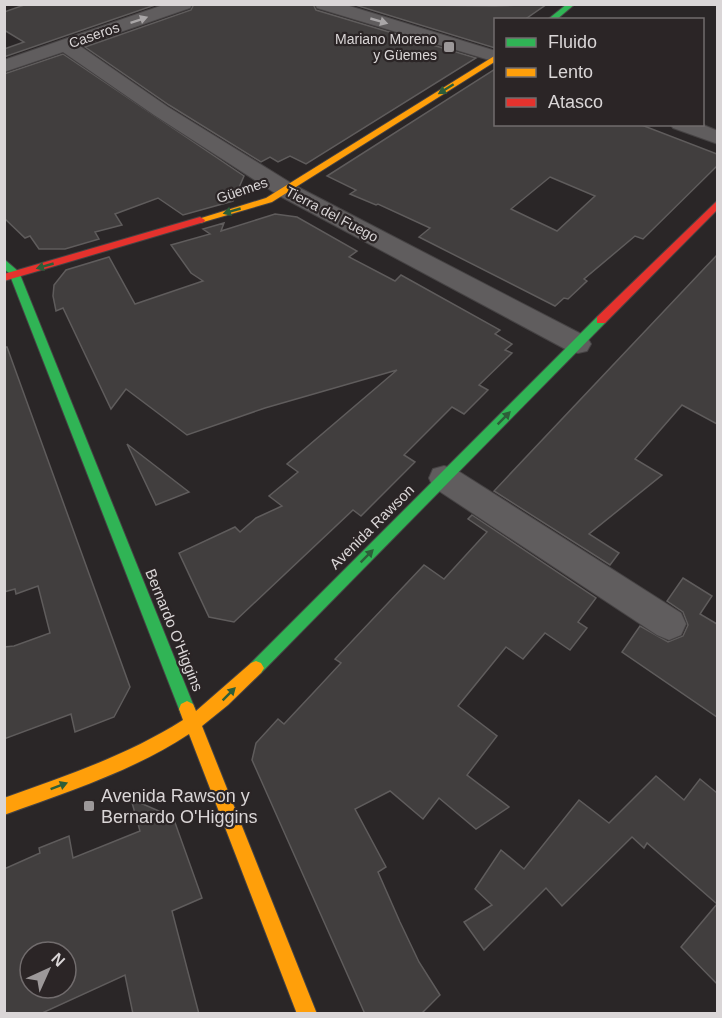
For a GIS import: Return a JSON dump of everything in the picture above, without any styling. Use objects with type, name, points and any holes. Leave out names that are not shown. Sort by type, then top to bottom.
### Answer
[{"type":"main road","points":[[553,18],[572,4]]},
{"type":"main road","name":"Güemes","points":[[10,277],[269,200],[494,58]]},
{"type":"main road","name":"Avenida Rawson","points":[[4,807],[155,747],[193,724],[225,699],[717,203]]},
{"type":"main road","name":"Bernardo O'Higgins","points":[[4,262],[193,724],[307,1014]]},
{"type":"street","name":"Caseros","points":[[4,66],[184,4]]},
{"type":"street","points":[[323,4],[494,57]]},
{"type":"street","name":"Tierra del Fuego","points":[[66,45],[161,111],[286,190],[578,344]]},
{"type":"street","points":[[685,126],[717,138]]},
{"type":"street","points":[[444,478],[669,624]]},
{"type":"building","points":[[27,4],[158,4],[4,57],[4,49],[24,42],[4,30],[4,12]]},
{"type":"building","points":[[194,4],[313,4],[316,10],[476,58],[306,164],[290,156],[278,162],[270,157],[261,162],[169,105],[85,47],[191,10]]},
{"type":"building","points":[[352,4],[495,6],[547,4],[527,18],[494,18],[494,48]]},
{"type":"building","points":[[63,54],[244,176],[233,201],[183,215],[158,198],[115,214],[122,225],[95,232],[99,239],[65,249],[39,249],[30,236],[25,238],[4,218],[4,74]]},
{"type":"building","points":[[494,70],[494,126],[644,126],[717,154],[717,166],[643,239],[635,236],[584,279],[587,281],[568,299],[564,298],[555,306],[419,237],[430,228],[350,194],[356,190],[327,176]],"holes":[[[550,177],[595,196],[557,231],[511,209]]]},
{"type":"building","points":[[275,214],[297,217],[357,251],[349,257],[395,281],[401,275],[500,330],[495,334],[512,344],[505,350],[512,353],[479,385],[488,390],[464,414],[452,407],[404,455],[415,462],[361,516],[353,510],[234,622],[209,617],[179,553],[235,527],[240,532],[256,518],[282,506],[269,496],[298,472],[287,464],[397,370],[265,408],[187,435],[126,389],[111,409],[63,308],[56,311],[53,296],[54,285],[66,270],[109,257],[135,304],[203,281],[191,273],[171,245],[210,234],[203,229],[224,223],[221,231]]},
{"type":"building","points":[[717,255],[717,424],[682,405],[635,459],[662,475],[589,534],[619,553],[610,565],[494,491]]},
{"type":"building","points":[[4,347],[7,347],[130,687],[114,717],[75,732],[71,714],[4,739],[4,647],[14,646],[50,633],[38,586],[16,594],[15,589],[4,592]]},
{"type":"building","points":[[127,444],[189,492],[156,505]]},
{"type":"building","points":[[472,515],[596,598],[578,622],[587,628],[570,650],[545,633],[523,659],[506,647],[458,706],[497,736],[467,775],[509,807],[476,829],[439,798],[423,819],[390,791],[355,809],[386,867],[378,872],[400,922],[419,962],[440,995],[421,1014],[365,1014],[252,760],[256,743],[278,719],[284,724],[341,663],[335,659],[424,565],[444,579],[487,532],[468,519]]},
{"type":"building","points":[[683,578],[712,596],[700,614],[717,624],[717,717],[622,652],[640,626],[668,642],[683,636],[688,625],[683,612],[667,601]]},
{"type":"building","points":[[656,776],[684,800],[700,779],[717,793],[717,904],[647,843],[644,848],[632,837],[562,906],[546,888],[484,950],[464,922],[492,905],[475,889],[501,850],[524,869],[579,800],[609,823]]},
{"type":"building","points":[[131,799],[173,817],[202,898],[172,911],[199,1014],[133,1014],[125,975],[78,997],[78,940],[18,940],[18,1000],[71,1000],[40,1014],[4,1014],[4,869],[40,853],[39,848],[69,836],[73,858],[140,831]]},
{"type":"building","points":[[717,904],[717,984],[681,947]]},
{"type":"traffic: fast","points":[[553,18],[572,4]]},
{"type":"traffic: fast","points":[[4,262],[14,272],[187,709]]},
{"type":"traffic: fast","points":[[256,668],[601,320]]},
{"type":"traffic: slow","points":[[200,220],[269,200],[494,58]]},
{"type":"traffic: slow","points":[[4,807],[80,779],[155,745],[208,712],[256,668]]},
{"type":"traffic: slow","points":[[187,709],[307,1014]]},
{"type":"traffic: jam","points":[[601,320],[718,203]]},
{"type":"traffic: jam","points":[[4,278],[200,220]]},
{"type":"place","name":"Mariano Moreno y Güemes","points":[[449,47]]},
{"type":"place","name":"Avenida Rawson y Bernardo O'Higgins","points":[[89,806]]}]
